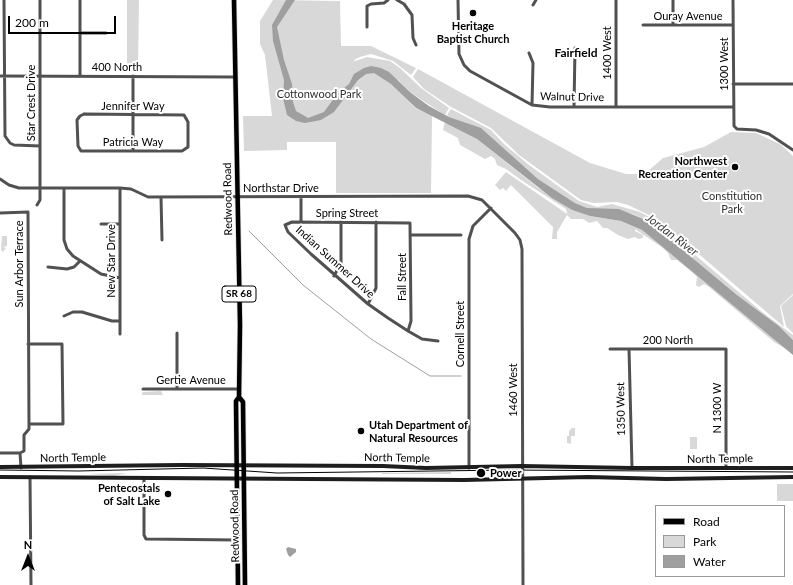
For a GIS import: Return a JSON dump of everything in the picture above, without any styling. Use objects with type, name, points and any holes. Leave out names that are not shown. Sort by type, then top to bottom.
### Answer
[{"type":"main road","name":"Redwood Road","points":[[234,0],[239,389],[239,397],[236,402],[238,585]]},
{"type":"main road","name":"Redwood Road","points":[[239,397],[243,402],[245,585]]},
{"type":"main road","name":"North Temple","points":[[0,467],[383,466],[469,468],[522,466],[793,468]]},
{"type":"main road","name":"North Temple","points":[[0,477],[522,480],[594,477],[666,479],[793,477]]},
{"type":"street","points":[[4,0],[6,138],[12,144],[17,146],[40,146]]},
{"type":"street","name":"Star Crest Drive","points":[[37,205],[40,200],[40,0]]},
{"type":"street","points":[[80,0],[80,76]]},
{"type":"street","points":[[367,27],[367,6],[374,3],[384,3],[388,0]]},
{"type":"street","points":[[397,0],[408,7],[412,15],[413,38],[416,45]]},
{"type":"street","name":"Walnut Drive","points":[[458,0],[459,54],[464,65],[470,71],[532,105],[544,107],[733,107]]},
{"type":"street","points":[[533,5],[536,0]]},
{"type":"street","name":"1400 West","points":[[616,0],[616,107]]},
{"type":"street","points":[[673,0],[673,25]]},
{"type":"street","name":"1300 West","points":[[733,0],[733,107],[735,127],[762,132],[775,137],[793,150]]},
{"type":"street","name":"Ouray Avenue","points":[[643,25],[733,25]]},
{"type":"street","points":[[80,33],[106,33]]},
{"type":"street","points":[[574,107],[575,48]]},
{"type":"street","points":[[530,54],[533,63],[532,105]]},
{"type":"street","name":"400 North","points":[[0,76],[234,77]]},
{"type":"street","points":[[132,151],[133,76]]},
{"type":"street","points":[[733,84],[793,84]]},
{"type":"street","name":"Jennifer Way","points":[[79,149],[77,121],[80,116],[133,114],[185,116],[188,122],[188,147],[186,150]]},
{"type":"street","name":"Patricia Way","points":[[79,149],[84,151],[186,150]]},
{"type":"street","name":"Northstar Drive","points":[[0,179],[6,184],[16,187],[120,188],[131,189],[144,196],[162,197],[468,196],[479,198],[491,208]]},
{"type":"street","points":[[64,188],[65,243],[69,252],[103,276],[120,278]]},
{"type":"street","name":"New Star Drive","points":[[120,188],[120,334]]},
{"type":"street","points":[[162,197],[162,240]]},
{"type":"street","points":[[301,197],[301,222]]},
{"type":"street","name":"1460 West","points":[[491,208],[518,236],[522,249],[523,585]]},
{"type":"street","name":"Cornell Street","points":[[469,468],[469,239],[473,226],[491,208]]},
{"type":"street","name":"Sun Arbor Terrace","points":[[0,213],[28,212],[29,424],[28,431],[24,435],[24,451],[20,453],[21,468]]},
{"type":"street","name":"Spring Street","points":[[285,225],[289,222],[410,223]]},
{"type":"street","points":[[334,276],[341,263],[341,222]]},
{"type":"street","points":[[368,304],[376,288],[376,222]]},
{"type":"street","name":"Fall Street","points":[[408,331],[411,321],[410,223]]},
{"type":"street","points":[[101,224],[120,224]]},
{"type":"street","name":"Indian Summer Drive","points":[[285,225],[288,232],[334,276],[368,304],[424,340],[438,341]]},
{"type":"street","points":[[411,235],[461,235]]},
{"type":"street","points":[[48,267],[67,269],[74,267],[80,261]]},
{"type":"street","points":[[64,316],[74,312],[82,312],[112,321],[120,321]]},
{"type":"street","points":[[177,333],[177,389]]},
{"type":"street","points":[[28,344],[62,344],[62,424],[29,424]]},
{"type":"street","name":"200 North","points":[[610,349],[726,349]]},
{"type":"street","name":"1350 West","points":[[629,349],[632,468]]},
{"type":"street","name":"N 1300 W","points":[[726,349],[726,467]]},
{"type":"street","name":"Gertie Avenue","points":[[143,389],[239,389]]},
{"type":"street","points":[[0,453],[20,453]]},
{"type":"street","points":[[30,477],[31,585]]},
{"type":"street","points":[[144,479],[145,538],[148,540],[237,540]]},
{"type":"green space","points":[[127,0],[139,0],[138,71],[127,71]]},
{"type":"green space","name":"Cottonwood Park","points":[[273,0],[340,1],[341,46],[371,46],[416,68],[411,75],[393,61],[371,54],[360,57],[354,60],[355,61],[367,57],[390,61],[400,68],[421,88],[449,108],[445,115],[411,93],[398,80],[374,73],[392,84],[415,108],[432,116],[431,193],[336,193],[336,142],[287,142],[287,150],[244,151],[243,116],[272,116],[265,55],[260,44],[260,21]]},
{"type":"green space","name":"Constitution Park","points":[[418,69],[590,163],[626,174],[639,174],[640,178],[663,158],[704,147],[731,132],[756,133],[780,144],[793,156],[793,294],[780,306],[784,327],[659,220],[628,205],[617,202],[594,203],[581,200],[519,155],[491,128],[451,107],[424,89],[413,77]]},
{"type":"green space","points":[[451,109],[491,130],[504,144],[529,165],[579,201],[597,207],[612,204],[640,212],[653,219],[762,312],[793,335],[793,340],[779,326],[737,295],[648,221],[632,214],[587,208],[575,203],[538,179],[482,129],[449,117],[447,115]]},
{"type":"green space","points":[[445,121],[477,139],[537,187],[572,210],[590,216],[621,221],[642,230],[788,350],[774,342],[709,287],[704,284],[699,287],[696,285],[697,277],[693,273],[677,260],[671,260],[668,253],[663,248],[635,229],[635,231],[643,235],[643,238],[638,239],[635,237],[628,239],[607,228],[603,228],[597,221],[589,223],[583,219],[571,219],[567,215],[557,232],[557,239],[552,239],[553,227],[511,185],[506,191],[503,188],[500,190],[495,185],[506,172],[567,214],[566,209],[506,169],[497,165],[495,159],[491,156],[485,159],[460,145],[458,138],[443,130]]},
{"type":"green space","points":[[2,236],[7,236],[7,246],[3,247],[6,248],[3,252],[1,250]]},
{"type":"green space","points":[[793,295],[793,333],[786,326],[781,306]]},
{"type":"green space","points":[[161,391],[163,395],[142,395],[143,392]]},
{"type":"green space","points":[[572,428],[575,428],[575,436],[571,436],[571,444],[567,443],[567,436],[569,436],[569,431]]},
{"type":"green space","points":[[690,437],[697,437],[697,449],[690,449]]},
{"type":"green space","points":[[451,472],[451,474],[382,474],[382,473]]},
{"type":"green space","points":[[127,473],[114,476],[88,474]]},
{"type":"green space","points":[[777,484],[793,484],[793,501],[777,501]]},
{"type":"water","points":[[286,0],[295,0],[277,27],[284,60],[292,84],[293,102],[296,111],[308,118],[324,112],[337,94],[349,84],[354,74],[371,66],[381,68],[389,72],[411,93],[429,106],[449,117],[481,128],[538,179],[575,203],[587,208],[619,209],[648,221],[737,295],[779,326],[793,340],[793,355],[642,230],[621,221],[590,216],[572,210],[552,198],[477,139],[416,108],[391,84],[374,73],[366,74],[358,80],[334,112],[321,120],[305,123],[296,121],[287,115],[283,98],[284,80],[273,41],[272,25]]},
{"type":"water","points":[[288,547],[296,549],[296,552],[290,557],[286,549]]},
{"type":"waterway","points":[[249,231],[303,285],[371,339],[430,376],[461,376]]},
{"type":"tram line","points":[[0,470],[79,471],[203,468],[277,473],[512,470],[793,472]]},
{"type":"place","name":"Heritage Baptist Church","points":[[473,13]]},
{"type":"place","name":"Northwest Recreation Center","points":[[735,167]]},
{"type":"place","name":"Utah Department of Natural Resources","points":[[361,431]]},
{"type":"place","name":"Power","points":[[481,473]]},
{"type":"place","name":"Pentecostals of Salt Lake","points":[[168,494]]},
{"type":"district","name":"Fairfield","points":[[576,53]]},
{"type":"water label","name":"Jordan River","points":[[672,235]]}]
